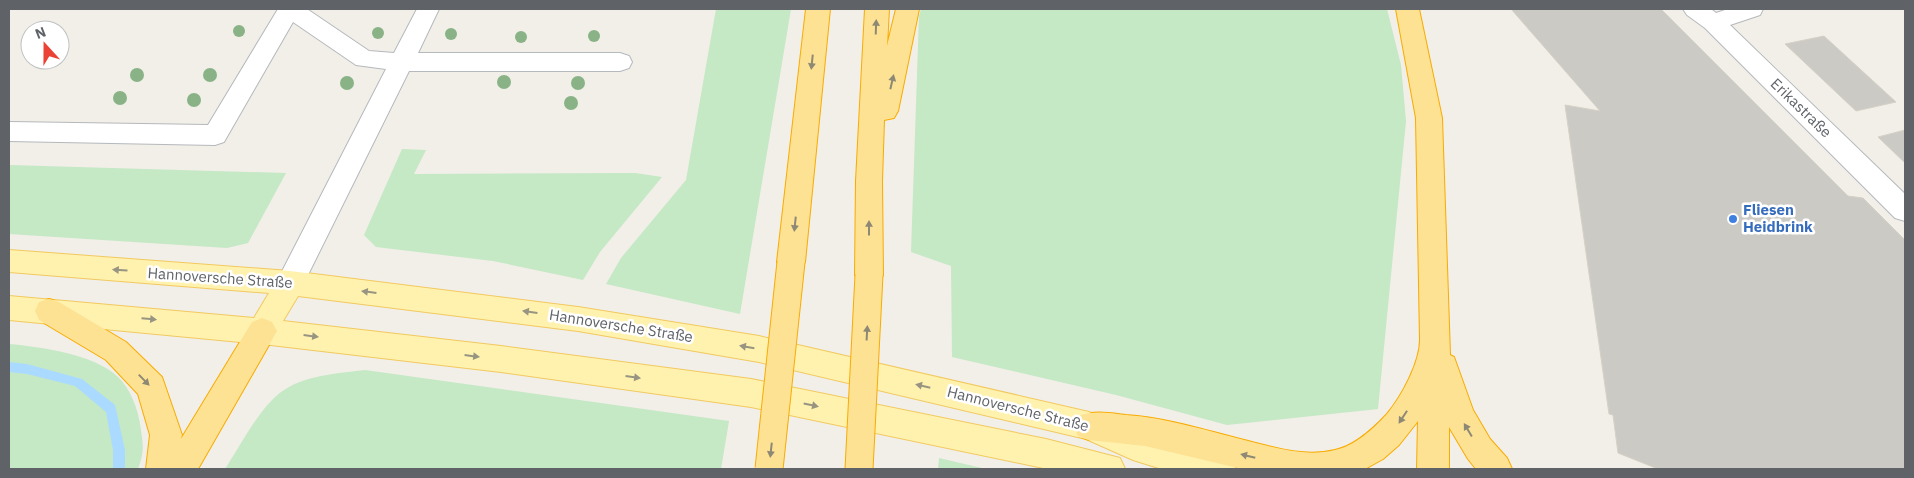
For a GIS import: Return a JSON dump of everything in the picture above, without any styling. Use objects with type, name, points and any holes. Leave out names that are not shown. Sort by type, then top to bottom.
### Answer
[{"type":"highway","points":[[769,469],[818,9]]},
{"type":"highway","points":[[859,469],[869,275],[869,181],[877,9]]},
{"type":"highway","points":[[869,181],[907,9]]},
{"type":"highway","points":[[1406,9],[1429,118],[1435,340],[1433,469]]},
{"type":"highway","points":[[49,310],[116,351],[151,387],[166,435],[162,469]]},
{"type":"highway","points":[[181,469],[262,331]]},
{"type":"highway","points":[[1089,426],[1150,432],[1274,462],[1313,468],[1352,460],[1379,443],[1403,419],[1424,382],[1435,340]]},
{"type":"highway","points":[[1435,340],[1459,415],[1479,449],[1496,469]]},
{"type":"main road","name":"Hannoversche Straße","points":[[9,261],[290,283],[578,318],[759,349],[1089,426],[1144,450],[1220,469]]},
{"type":"main road","points":[[262,331],[290,283]]},
{"type":"main road","points":[[9,308],[49,310],[262,331],[501,359],[751,393],[1046,454],[1109,469]]},
{"type":"street","points":[[9,132],[215,135],[290,9],[364,59],[402,62],[620,62]]},
{"type":"street","points":[[290,283],[428,9]]},
{"type":"street","points":[[1704,15],[1752,9]]},
{"type":"street","name":"Erikastraße","points":[[1704,15],[1905,210]]},
{"type":"green space","points":[[716,9],[791,9],[740,314],[606,284],[621,258],[686,180]]},
{"type":"green space","points":[[921,9],[1387,9],[1401,65],[1406,121],[1378,409],[1227,425],[1116,395],[952,357],[951,266],[911,252],[919,16]]},
{"type":"green space","points":[[402,149],[426,150],[414,174],[635,173],[662,177],[600,252],[583,280],[493,261],[376,247],[364,235]]},
{"type":"green space","points":[[9,165],[286,173],[248,243],[227,248],[9,234]]},
{"type":"green space","points":[[9,344],[36,347],[81,357],[108,369],[118,377],[130,393],[139,418],[143,447],[138,469],[9,469]]},
{"type":"green space","points":[[365,370],[729,421],[721,469],[225,469],[253,424],[270,402],[279,394],[289,387],[306,380],[326,375]]},
{"type":"green space","points":[[939,458],[986,469],[938,469]]},
{"type":"building","name":"Fliesen Heidbrink","points":[[1511,9],[1661,9],[1848,196],[1863,198],[1905,240],[1905,469],[1658,469],[1618,453],[1613,415],[1609,414],[1565,105],[1600,111]]},
{"type":"building","points":[[1824,36],[1896,102],[1856,111],[1785,44]]},
{"type":"building","points":[[1905,130],[1905,163],[1878,137]]},
{"type":"waterway","points":[[9,367],[27,369],[78,382],[111,409],[119,450],[119,469]]},
{"type":"place","name":"Fliesen Heidbrink","points":[[1733,219]]}]
